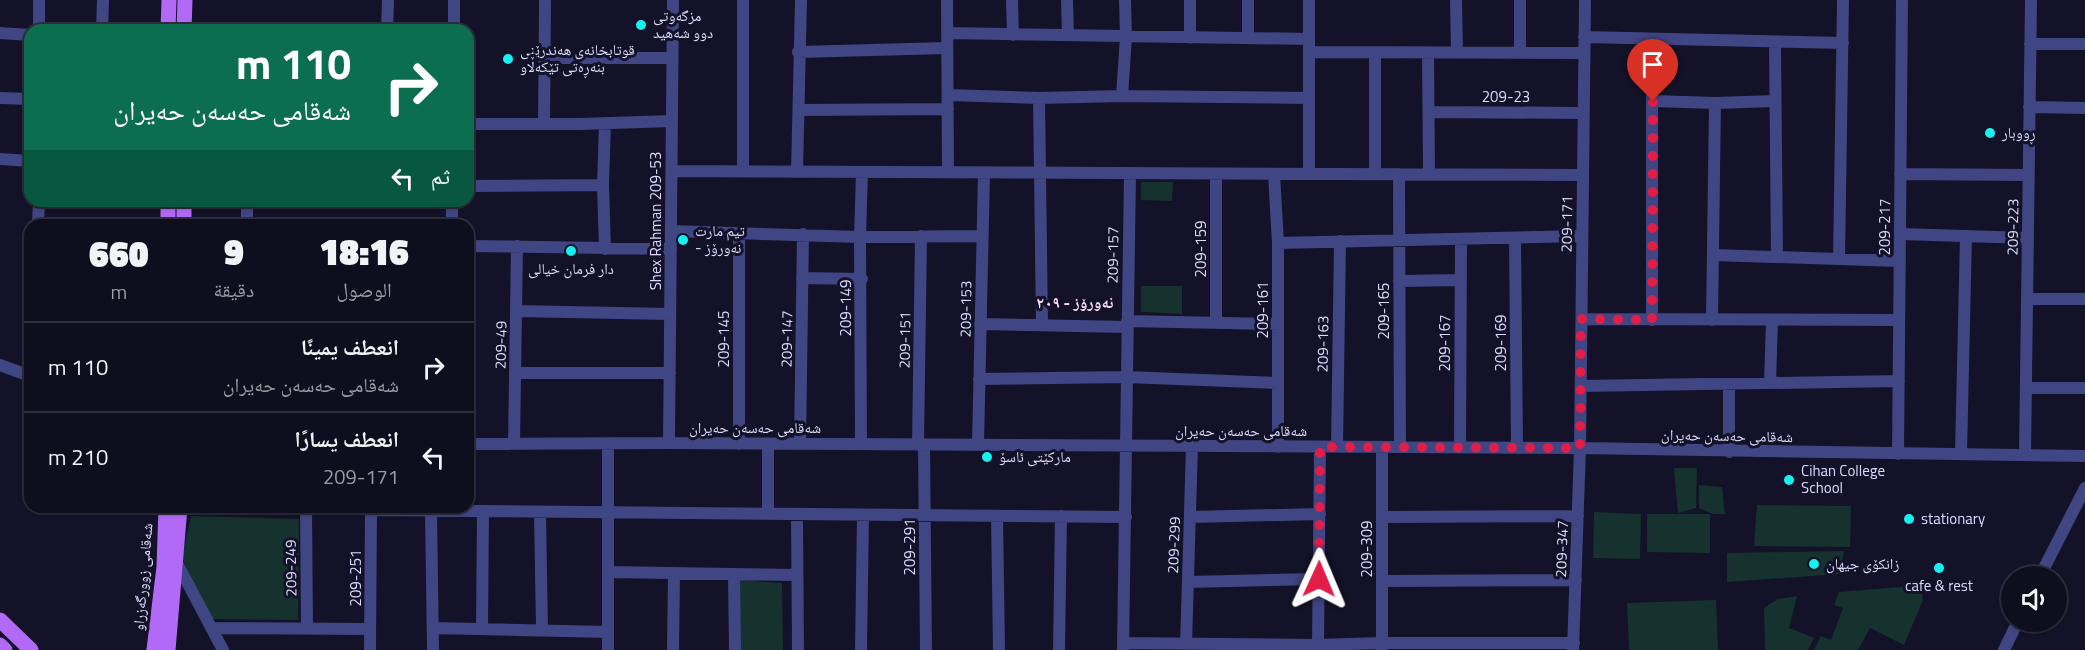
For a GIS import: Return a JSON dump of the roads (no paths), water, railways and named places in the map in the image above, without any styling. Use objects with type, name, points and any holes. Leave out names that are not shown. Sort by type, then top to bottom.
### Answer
[{"type":"main road","points":[[168,24],[169,0]]},
{"type":"main road","points":[[184,24],[185,0]]},
{"type":"main road","name":"شەقامی زوورگەزراو","points":[[154,650],[164,567],[166,513]]},
{"type":"main road","points":[[168,650],[180,513]]},
{"type":"main road","points":[[0,620],[32,650]]},
{"type":"main road","points":[[0,645],[5,650]]},
{"type":"street","points":[[39,0],[39,24]]},
{"type":"street","points":[[102,24],[103,0]]},
{"type":"street","points":[[387,24],[388,0]]},
{"type":"street","points":[[454,0],[454,24]]},
{"type":"street","points":[[544,124],[545,0]]},
{"type":"street","name":"Shex Rahman 209-53","points":[[669,443],[673,0]]},
{"type":"street","points":[[743,0],[743,171]]},
{"type":"street","points":[[796,172],[801,0]]},
{"type":"street","points":[[947,0],[948,172]]},
{"type":"street","points":[[1012,0],[1013,35]]},
{"type":"street","points":[[1067,0],[1068,35]]},
{"type":"street","points":[[1122,96],[1125,0]]},
{"type":"street","points":[[1190,0],[1190,38]]},
{"type":"street","points":[[1248,0],[1248,37]]},
{"type":"street","points":[[1309,0],[1309,174]]},
{"type":"street","points":[[1456,0],[1457,52]]},
{"type":"street","points":[[1520,0],[1520,53]]},
{"type":"street","name":"209-171","points":[[1580,448],[1585,0]]},
{"type":"street","points":[[1839,259],[1843,0]]},
{"type":"street","name":"209-217","points":[[1898,454],[1902,0]]},
{"type":"street","name":"209-223","points":[[2025,455],[2031,0]]},
{"type":"street","points":[[0,33],[24,35]]},
{"type":"street","points":[[948,33],[1309,39]]},
{"type":"street","points":[[1584,37],[1843,43]]},
{"type":"street","points":[[1652,40],[1652,320]]},
{"type":"street","points":[[1775,42],[1777,257]]},
{"type":"street","points":[[2030,44],[2085,44]]},
{"type":"street","points":[[798,52],[948,48]]},
{"type":"street","points":[[1309,52],[1584,53]]},
{"type":"street","points":[[1375,53],[1375,174]]},
{"type":"street","points":[[1428,53],[1429,174]]},
{"type":"street","points":[[544,58],[672,58]]},
{"type":"street","points":[[948,95],[1039,98],[1122,96],[1309,98]]},
{"type":"street","points":[[0,98],[24,99]]},
{"type":"street","points":[[1039,98],[1042,325]]},
{"type":"street","points":[[1653,101],[1775,101]]},
{"type":"street","points":[[1712,320],[1715,102]]},
{"type":"street","points":[[2029,107],[2085,108]]},
{"type":"street","points":[[799,110],[948,109]]},
{"type":"street","name":"209-23","points":[[1429,112],[1584,113]]},
{"type":"street","points":[[474,124],[672,121]]},
{"type":"street","points":[[604,249],[605,123]]},
{"type":"street","points":[[0,159],[24,161]]},
{"type":"street","points":[[672,171],[1583,175]]},
{"type":"street","name":"209-149","points":[[861,444],[862,172]]},
{"type":"street","name":"209-153","points":[[978,445],[984,173]]},
{"type":"street","name":"209-157","points":[[1123,646],[1130,173]]},
{"type":"street","name":"209-159","points":[[1216,174],[1216,323]]},
{"type":"street","name":"209-161","points":[[1274,174],[1278,243],[1278,447]]},
{"type":"street","name":"209-165","points":[[1399,174],[1400,447]]},
{"type":"street","points":[[1900,174],[2028,175]]},
{"type":"street","points":[[474,186],[603,185]]},
{"type":"street","points":[[671,231],[860,237],[982,237]]},
{"type":"street","name":"209-145","points":[[739,233],[739,444]]},
{"type":"street","name":"209-147","points":[[800,444],[803,234]]},
{"type":"street","points":[[1900,234],[2028,238]]},
{"type":"street","name":"209-151","points":[[921,236],[921,445]]},
{"type":"street","points":[[1278,243],[1582,236]]},
{"type":"street","points":[[1961,454],[1966,236]]},
{"type":"street","name":"209-169","points":[[1515,238],[1517,448]]},
{"type":"street","name":"209-167","points":[[1460,447],[1461,239]]},
{"type":"street","name":"209-163","points":[[1337,447],[1340,242]]},
{"type":"street","points":[[474,246],[671,249]]},
{"type":"street","name":"209-49","points":[[514,444],[517,246]]},
{"type":"street","points":[[1714,255],[1900,261]]},
{"type":"street","points":[[802,278],[862,279]]},
{"type":"street","points":[[1399,281],[1461,280]]},
{"type":"street","points":[[2027,299],[2085,299]]},
{"type":"street","points":[[516,311],[670,314]]},
{"type":"street","points":[[1581,319],[1899,320]]},
{"type":"street","points":[[1770,383],[1772,320]]},
{"type":"street","points":[[980,324],[1278,324]]},
{"type":"street","points":[[0,365],[24,374]]},
{"type":"street","points":[[515,374],[670,373]]},
{"type":"street","points":[[979,379],[1126,377],[1278,383]]},
{"type":"street","points":[[1581,386],[1899,381]]},
{"type":"street","points":[[1729,384],[1729,452]]},
{"type":"street","points":[[2026,388],[2085,388]]},
{"type":"street","name":"شەقامی حەسەن حەیران","points":[[474,444],[1460,447],[2085,456]]},
{"type":"street","points":[[608,444],[608,650]]},
{"type":"street","points":[[768,444],[768,514]]},
{"type":"street","name":"209-291","points":[[921,445],[925,515],[926,650]]},
{"type":"street","name":"209-299","points":[[1186,645],[1192,446]]},
{"type":"street","points":[[1318,645],[1320,447]]},
{"type":"street","name":"209-309","points":[[1382,447],[1382,646]]},
{"type":"street","name":"209-347","points":[[1574,647],[1580,448]]},
{"type":"street","points":[[2045,566],[2085,488]]},
{"type":"street","points":[[474,511],[1125,517]]},
{"type":"street","points":[[482,629],[483,511]]},
{"type":"street","points":[[540,512],[542,630]]},
{"type":"street","name":"209-249","points":[[306,513],[307,628]]},
{"type":"street","name":"209-251","points":[[370,650],[371,513]]},
{"type":"street","points":[[432,513],[433,650]]},
{"type":"street","points":[[797,514],[798,650]]},
{"type":"street","points":[[1190,517],[1320,514]]},
{"type":"street","points":[[861,650],[863,515]]},
{"type":"street","points":[[997,516],[999,650]]},
{"type":"street","points":[[1059,650],[1061,516]]},
{"type":"street","points":[[1382,517],[1578,516]]},
{"type":"street","points":[[177,563],[223,650]]},
{"type":"street","points":[[608,572],[797,575]]},
{"type":"street","points":[[673,650],[674,574]]},
{"type":"street","points":[[734,575],[735,650]]},
{"type":"street","points":[[1188,582],[1319,579]]},
{"type":"street","points":[[1382,581],[1576,580]]},
{"type":"street","points":[[211,628],[370,629]]},
{"type":"street","points":[[433,628],[608,632]]},
{"type":"street","points":[[2004,650],[2013,632]]},
{"type":"street","points":[[1123,646],[1574,647]]},
{"type":"place","name":"مزگەوتی دوو شەهید","points":[[641,25]]},
{"type":"place","name":"قوتابخانەی هەندرێنی بنەڕەتی تێکەڵاو","points":[[508,59]]},
{"type":"place","name":"ڕووبار","points":[[1990,133]]},
{"type":"place","name":"تیم مارت - نەورۆز","points":[[683,240]]},
{"type":"place","name":"دار فرمان خیالی","points":[[571,251]]},
{"type":"place","name":"مارکێتی ئاسۆ","points":[[987,457]]},
{"type":"place","name":"Cihan College School","points":[[1789,480]]},
{"type":"place","name":"stationary","points":[[1909,519]]},
{"type":"place","name":"زانکۆی جیھان","points":[[1814,564]]},
{"type":"place","name":"cafe & rest","points":[[1939,568]]},
{"type":"district","name":"نەورۆز - ٢٠٩","points":[[1075,302]]}]
